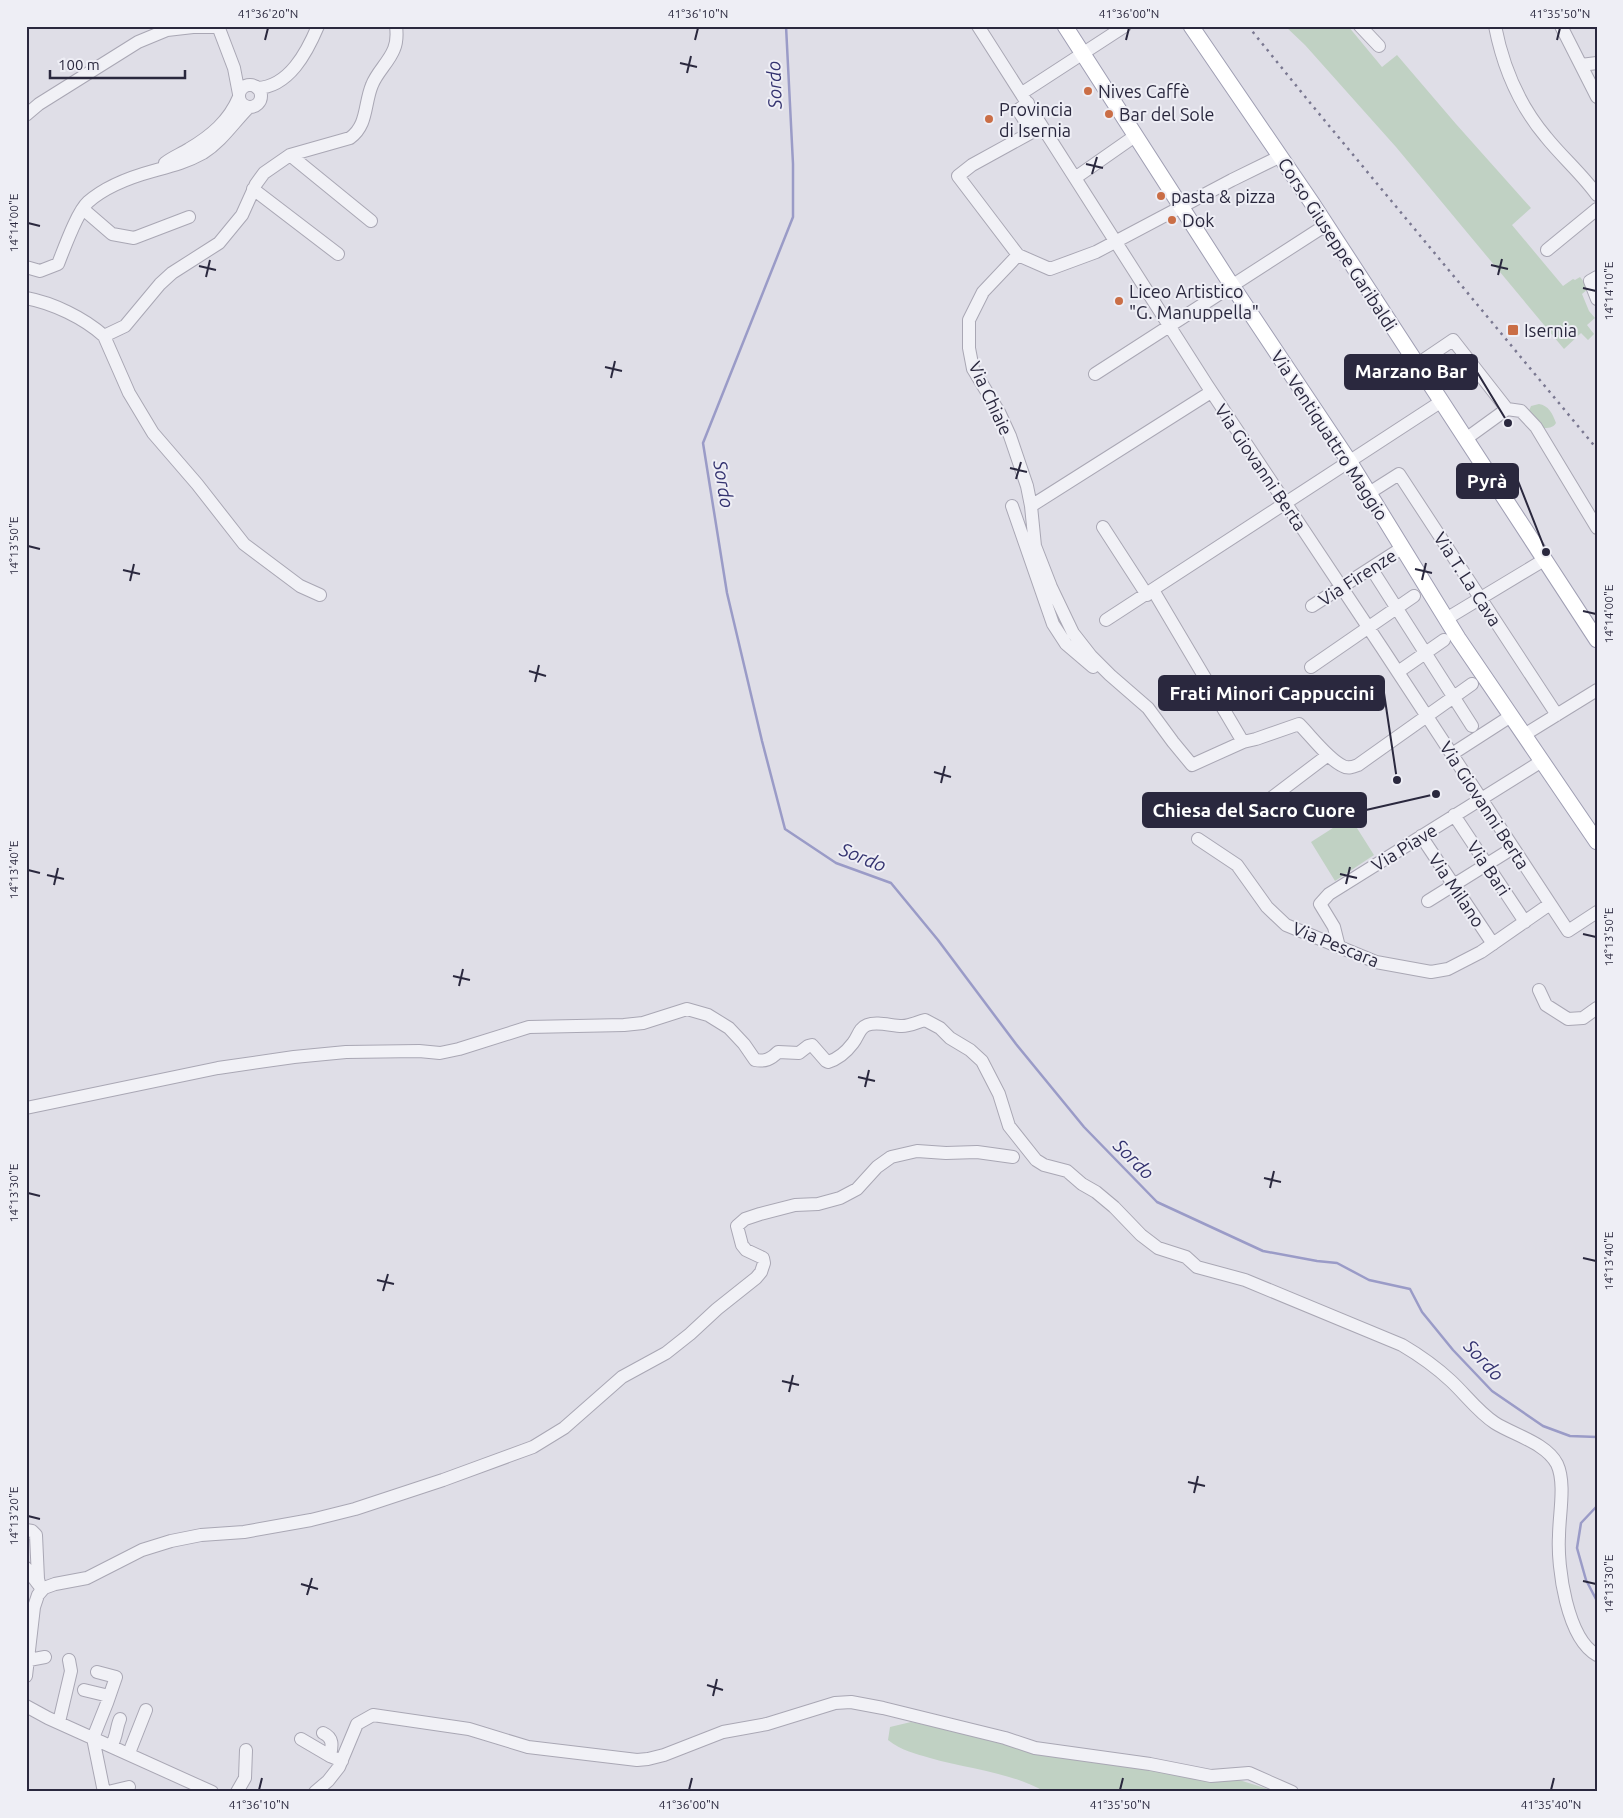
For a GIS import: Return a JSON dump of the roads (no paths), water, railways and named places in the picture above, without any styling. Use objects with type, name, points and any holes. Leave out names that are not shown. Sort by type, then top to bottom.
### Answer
[{"type":"main road","name":"Via Ventiquattro Maggio","points":[[1064,26],[1349,461],[1446,619],[1597,842]]},
{"type":"main road","name":"Corso Giuseppe Garibaldi","points":[[1192,26],[1281,156],[1467,438],[1597,640]]},
{"type":"street","points":[[155,170],[206,138],[220,126],[232,111],[239,95],[246,86],[273,85],[282,80],[292,70],[318,26]]},
{"type":"street","points":[[104,336],[125,326],[160,284],[172,273],[219,243],[242,215],[253,189],[264,174],[290,155],[350,138],[358,132],[363,122],[371,86],[395,48],[396,26]]},
{"type":"street","name":"Via Giovanni Berta","points":[[978,26],[1211,392],[1568,931],[1597,912]]},
{"type":"street","points":[[1125,26],[1083,54],[1025,98],[1018,110],[1032,132],[972,164],[958,176],[1018,254],[1050,269],[1096,252],[1281,156]]},
{"type":"street","points":[[1360,26],[1379,46]]},
{"type":"street","points":[[1495,26],[1500,53],[1528,114],[1545,137],[1597,195]]},
{"type":"street","points":[[1561,26],[1597,97]]},
{"type":"street","points":[[26,115],[39,104],[138,42],[167,30],[193,27],[218,27],[234,68],[241,103],[249,107]]},
{"type":"street","points":[[1581,65],[1597,63]]},
{"type":"street","points":[[26,267],[40,272],[58,264],[72,229],[87,203],[112,186],[155,170],[170,168],[205,152],[233,126],[249,107],[256,105],[261,95],[234,68]]},
{"type":"street","points":[[1075,178],[1136,136]]},
{"type":"street","points":[[290,155],[371,221]]},
{"type":"street","points":[[253,189],[338,254]]},
{"type":"street","points":[[83,209],[112,234],[134,238],[189,217]]},
{"type":"street","points":[[1547,250],[1597,209]]},
{"type":"street","points":[[1096,374],[1326,225]]},
{"type":"street","name":"Via Chiaie","points":[[1018,254],[982,292],[969,320],[969,348],[973,369],[999,412],[1010,436],[1027,486],[1035,546],[1064,614],[1074,633],[1091,656],[1110,675]]},
{"type":"street","points":[[1597,277],[1590,281],[1597,299]]},
{"type":"street","points":[[26,298],[58,308],[93,326],[104,336],[129,393],[153,433],[197,484],[244,544],[300,586],[320,595]]},
{"type":"street","points":[[1416,362],[1422,361],[1453,340],[1507,409]]},
{"type":"street","points":[[1031,506],[1211,392]]},
{"type":"street","points":[[1106,620],[1442,401]]},
{"type":"street","points":[[1467,438],[1507,409],[1521,410],[1536,427],[1597,528]]},
{"type":"street","name":"Via T. La Cava","points":[[1368,493],[1399,474],[1557,715]]},
{"type":"street","points":[[1012,506],[1053,624],[1066,644],[1100,674],[1110,675],[1148,708],[1192,765],[1243,742],[1299,724],[1328,755],[1342,766],[1350,768],[1358,765],[1472,684]]},
{"type":"street","points":[[1102,527],[1150,593],[1243,742]]},
{"type":"street","name":"Via Firenze","points":[[1312,606],[1402,548]]},
{"type":"street","points":[[1446,619],[1544,560]]},
{"type":"street","points":[[1371,568],[1472,726]]},
{"type":"street","points":[[1311,667],[1414,596]]},
{"type":"street","points":[[1398,672],[1444,640]]},
{"type":"street","points":[[1524,735],[1597,690]]},
{"type":"street","points":[[1452,754],[1511,716]]},
{"type":"street","points":[[1262,805],[1328,755]]},
{"type":"street","name":"Via Piave","points":[[1339,947],[1334,927],[1320,904],[1329,894],[1542,761]]},
{"type":"street","name":"Via Bari","points":[[1454,815],[1525,922]]},
{"type":"street","name":"Via Milano","points":[[1421,836],[1493,944]]},
{"type":"street","name":"Via Pescara","points":[[1198,839],[1237,865],[1267,906],[1286,925],[1376,962],[1431,972],[1448,969],[1493,944],[1550,904]]},
{"type":"street","points":[[1428,901],[1513,848]]},
{"type":"street","points":[[1539,990],[1546,1005],[1568,1019],[1583,1018],[1597,1008]]},
{"type":"street","points":[[26,1108],[218,1068],[346,1052],[440,1052],[459,1049],[529,1027],[624,1026],[643,1023],[687,1009],[708,1015],[729,1028],[744,1044],[755,1060],[762,1062],[773,1058],[778,1052],[799,1053],[812,1045],[828,1062],[847,1050],[853,1044],[860,1030],[866,1025],[908,1026],[925,1020],[940,1028],[950,1038],[970,1050],[982,1061],[999,1094],[1009,1126],[1036,1160],[1044,1165],[1066,1171],[1096,1192],[1114,1207],[1141,1235],[1158,1248],[1186,1257],[1197,1267],[1245,1280],[1402,1345],[1420,1356],[1449,1379],[1485,1416],[1508,1431],[1546,1451],[1558,1467],[1562,1483],[1559,1555],[1572,1622],[1579,1638],[1597,1655]]},
{"type":"street","points":[[40,1588],[87,1578],[128,1556],[164,1544],[201,1535],[244,1532],[273,1527],[338,1513],[442,1480],[533,1447],[564,1428],[622,1377],[666,1353],[727,1300],[756,1278],[761,1272],[764,1263],[763,1258],[746,1250],[742,1245],[737,1226],[745,1219],[795,1204],[818,1204],[840,1198],[857,1189],[890,1157],[916,1151],[967,1152],[1013,1157]]},
{"type":"street","points":[[26,1530],[32,1531],[36,1535],[31,1551],[40,1588],[34,1607],[26,1676]]},
{"type":"street","points":[[26,1568],[40,1588]]},
{"type":"street","points":[[28,1660],[45,1657]]},
{"type":"street","points":[[59,1722],[71,1671],[69,1660]]},
{"type":"street","points":[[97,1672],[116,1677],[93,1738],[106,1792],[130,1787]]},
{"type":"street","points":[[84,1690],[109,1696]]},
{"type":"street","points":[[315,1792],[328,1781],[336,1759],[357,1724],[373,1715],[469,1729],[528,1747],[648,1760],[723,1732],[767,1724],[835,1703],[851,1702],[876,1706],[1005,1738],[1035,1748],[1150,1764],[1211,1776],[1249,1774],[1292,1792]]},
{"type":"street","points":[[26,1706],[93,1738],[114,1742],[130,1754],[212,1792]]},
{"type":"street","points":[[130,1754],[146,1710]]},
{"type":"street","points":[[114,1742],[116,1727],[120,1719]]},
{"type":"street","points":[[114,1742],[122,1734],[132,1733]]},
{"type":"street","points":[[323,1733],[331,1739],[336,1759]]},
{"type":"street","points":[[302,1739],[336,1759]]},
{"type":"street","points":[[237,1792],[245,1778],[246,1750]]},
{"type":"waterway","name":"Sordo","points":[[786,26],[793,164],[793,217],[703,443],[727,593],[785,829],[836,863],[891,883],[938,940],[1016,1044],[1084,1127],[1157,1202],[1263,1251],[1337,1263],[1369,1280],[1410,1289],[1422,1312],[1453,1350],[1492,1391],[1543,1426],[1570,1436],[1597,1437],[1597,1440]]},
{"type":"waterway","name":"Sordo","points":[[1597,1506],[1581,1523],[1577,1548],[1586,1580],[1597,1601]]},
{"type":"railway","points":[[1248,26],[1597,449]]},
{"type":"place","name":"Nives Caffè","points":[[1088,91]]},
{"type":"place","name":"Bar del Sole","points":[[1109,114]]},
{"type":"place","name":"Provincia di Isernia","points":[[989,119]]},
{"type":"place","name":"pasta & pizza","points":[[1161,196]]},
{"type":"place","name":"Dok","points":[[1172,220]]},
{"type":"place","name":"Liceo Artistico \"G. Manuppella\"","points":[[1119,301]]},
{"type":"place","name":"Isernia","points":[[1513,330]]},
{"type":"place","name":"Marzano Bar","points":[[1508,423]]},
{"type":"place","name":"Pyrà","points":[[1546,552]]},
{"type":"place","name":"Frati Minori Cappuccini","points":[[1397,780]]},
{"type":"place","name":"Chiesa del Sacro Cuore","points":[[1436,794]]}]
